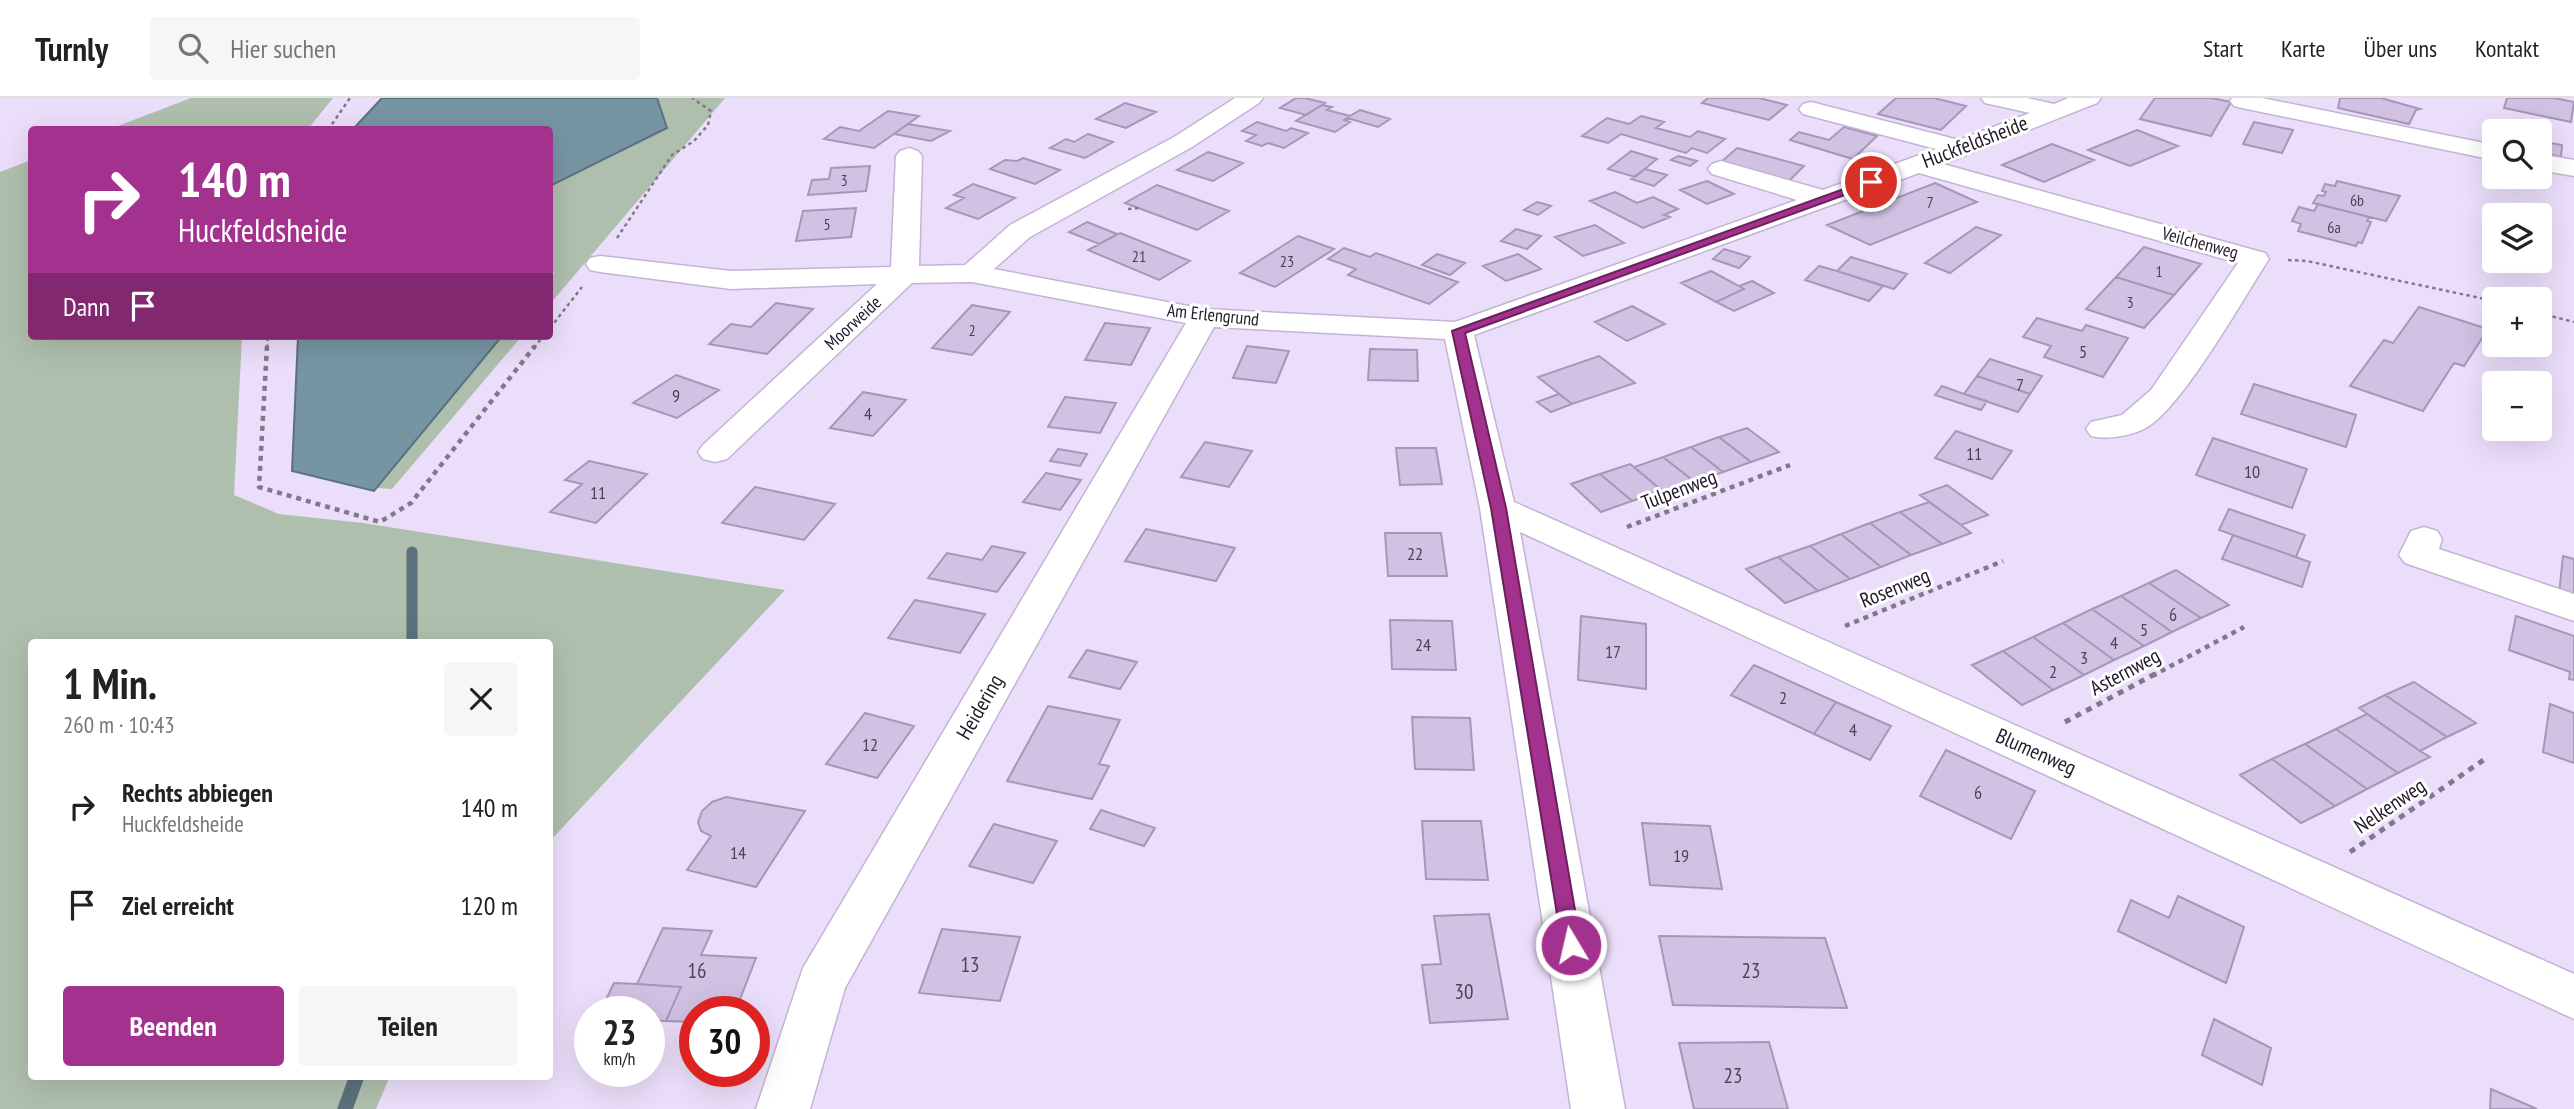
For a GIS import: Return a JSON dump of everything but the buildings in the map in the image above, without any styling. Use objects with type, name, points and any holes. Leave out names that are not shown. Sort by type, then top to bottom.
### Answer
[{"type":"street","points":[[972,273],[1020,230],[1183,142],[1251,98]]},
{"type":"street","points":[[1993,98],[2055,111]]},
{"type":"street","name":"Huckfeldsheide","points":[[1458,331],[1918,165],[2089,98]]},
{"type":"street","points":[[2242,101],[2482,151]]},
{"type":"street","points":[[1811,109],[1961,148]]},
{"type":"street","points":[[905,274],[909,156]]},
{"type":"street","name":"Veilchenweg","points":[[1918,165],[2255,258],[2163,397],[2133,422],[2103,429]]},
{"type":"street","points":[[2552,165],[2574,169]]},
{"type":"street","points":[[1721,169],[1824,199]]},
{"type":"street","name":"Am Erlengrund","points":[[600,264],[731,280],[972,273],[1204,318],[1458,331]]},
{"type":"street","name":"Moorweide","points":[[715,452],[905,274]]},
{"type":"street","name":"Heidering","points":[[783,1109],[821,983],[1204,318]]},
{"type":"street","points":[[1458,331],[1498,508],[1598,1109]]},
{"type":"street","name":"Blumenweg","points":[[1498,508],[2574,997]]},
{"type":"street","points":[[2424,539],[2418,555],[2574,608]]},
{"type":"path","points":[[331,126],[351,98]]},
{"type":"path","points":[[553,324],[600,264],[672,155],[694,141],[708,125],[711,111],[692,98]]},
{"type":"path","points":[[2255,258],[2306,261],[2482,298]]},
{"type":"path","points":[[2552,316],[2574,322]]},
{"type":"path","points":[[268,340],[259,486],[380,522],[411,503],[540,340]]},
{"type":"path","name":"Tulpenweg","points":[[1580,545],[1790,465]]},
{"type":"path","name":"Rosenweg","points":[[1800,645],[2003,561]]},
{"type":"path","name":"Asternweg","points":[[2021,745],[2244,627]]},
{"type":"path","name":"Nelkenweg","points":[[2312,878],[2485,759]]},
{"type":"green space","points":[[191,98],[333,98],[310,126],[118,126]]},
{"type":"green space","points":[[657,98],[725,98],[553,300],[553,185],[666,129]]},
{"type":"green space","points":[[28,161],[28,340],[242,340],[234,495],[279,514],[363,523],[785,590],[553,838],[553,639],[28,639],[28,1080],[388,1080],[376,1109],[0,1109],[0,172]]},
{"type":"green space","points":[[499,340],[519,340],[392,489],[377,488]]},
{"type":"water","points":[[382,98],[657,98],[667,128],[553,185],[553,126],[356,126]]},
{"type":"water","points":[[298,340],[499,340],[374,491],[292,471]]},
{"type":"waterway","points":[[412,552],[412,639]]},
{"type":"waterway","points":[[345,1109],[356,1080]]},
{"type":"route","points":[[1571,945],[1498,508],[1458,331],[1871,182]]}]
